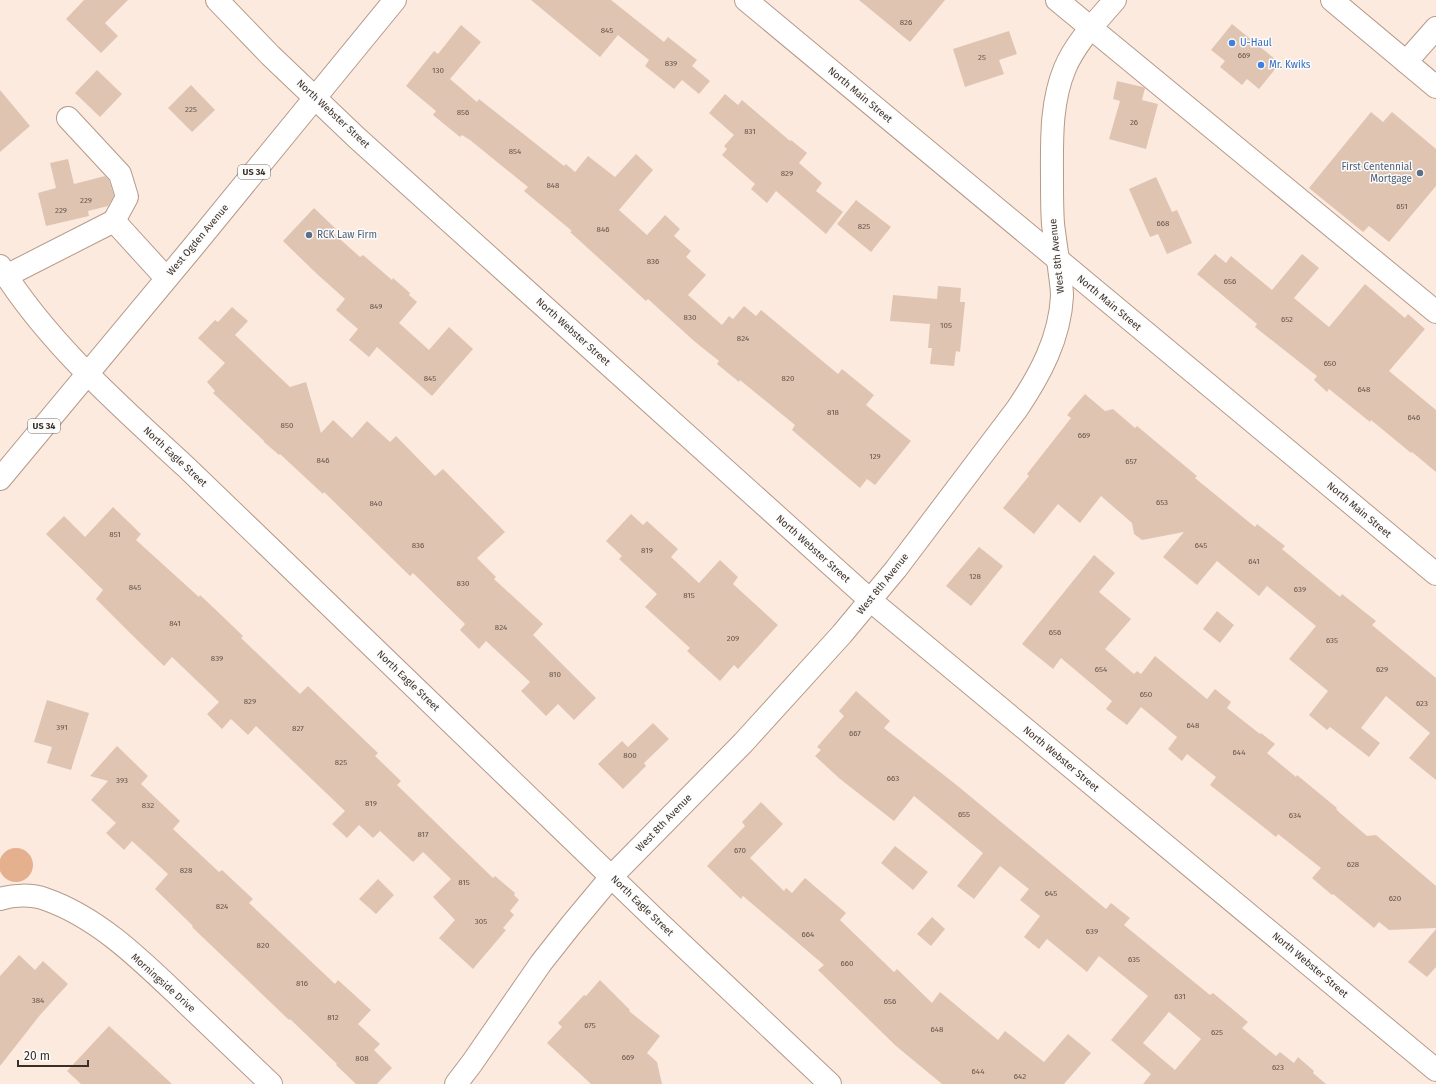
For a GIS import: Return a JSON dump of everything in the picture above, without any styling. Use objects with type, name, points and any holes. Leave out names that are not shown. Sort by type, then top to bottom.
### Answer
[{"type":"street","name":"North Webster Street","points":[[217,0],[270,55],[357,138],[870,600],[1436,1070]]},
{"type":"street","name":"West Ogden Avenue","points":[[0,479],[395,0]]},
{"type":"street","name":"North Main Street","points":[[746,0],[1436,574]]},
{"type":"street","points":[[1057,0],[1436,312]]},
{"type":"street","name":"West 8th Avenue","points":[[456,1084],[541,963],[571,925],[611,877],[775,708],[842,634],[896,569],[1034,384],[1045,361],[1055,332],[1060,312],[1062,294],[1053,222],[1053,114],[1059,88],[1066,68],[1079,44],[1115,0]]},
{"type":"street","points":[[1332,0],[1436,87]]},
{"type":"street","points":[[1406,62],[1436,28]]},
{"type":"street","points":[[3,271],[114,221],[127,197],[120,174],[68,118]]},
{"type":"street","points":[[114,221],[166,278]]},
{"type":"street","name":"North Eagle Street","points":[[3,271],[28,307],[47,330],[127,412],[185,466],[611,877],[830,1084]]},
{"type":"street","name":"Morningside Drive","points":[[0,899],[24,896],[44,899],[74,912],[108,934],[154,973],[271,1084]]},
{"type":"shaded area","points":[[13,848],[19,848],[23,849],[30,855],[33,865],[32,872],[26,879],[19,882],[13,882],[9,881],[2,875],[-1,868],[-1,862],[0,858],[6,851]]},
{"type":"building","points":[[84,0],[128,0],[105,23],[118,36],[101,53],[66,19]]},
{"type":"building","points":[[531,0],[611,0],[664,42],[668,37],[697,60],[692,66],[710,81],[699,94],[682,80],[674,89],[645,66],[649,60],[618,35],[600,57]]},
{"type":"building","points":[[859,0],[945,0],[910,42]]},
{"type":"building","points":[[1232,24],[1280,63],[1259,89],[1247,79],[1242,85],[1220,67],[1225,61],[1211,50]]},
{"type":"building","points":[[461,25],[481,42],[450,79],[477,102],[479,99],[564,166],[566,164],[575,172],[588,156],[615,177],[636,154],[653,170],[619,210],[647,235],[665,215],[680,229],[674,236],[691,251],[686,257],[706,275],[688,295],[722,325],[729,316],[733,319],[744,306],[756,316],[761,310],[838,374],[842,369],[874,395],[866,405],[911,441],[875,485],[867,479],[860,488],[840,471],[792,430],[795,425],[740,380],[739,382],[717,364],[719,361],[694,341],[648,299],[646,301],[570,232],[572,231],[524,191],[528,187],[470,140],[462,135],[460,137],[433,115],[436,111],[406,86],[434,51],[438,54]]},
{"type":"building","points":[[1009,31],[1017,54],[999,60],[1004,74],[965,87],[953,49]]},
{"type":"building","points":[[97,70],[122,94],[100,117],[75,93]]},
{"type":"building","points":[[1117,81],[1145,88],[1142,100],[1158,104],[1146,149],[1109,139],[1120,101],[1113,99]]},
{"type":"building","points":[[191,85],[215,110],[192,132],[168,108]]},
{"type":"building","points":[[0,90],[30,126],[0,152]]},
{"type":"building","points":[[725,94],[738,105],[742,100],[790,141],[791,140],[807,153],[799,163],[822,183],[816,191],[843,212],[826,234],[776,191],[767,203],[751,189],[755,184],[722,155],[727,149],[724,146],[734,135],[709,113]]},
{"type":"building","points":[[1371,112],[1383,122],[1392,112],[1436,149],[1436,186],[1389,242],[1369,226],[1363,232],[1309,188]]},
{"type":"building","points":[[68,159],[74,184],[105,176],[109,180],[114,196],[108,206],[88,211],[89,216],[46,226],[38,193],[56,188],[50,163]]},
{"type":"building","points":[[1156,177],[1172,212],[1177,210],[1192,243],[1167,254],[1158,234],[1150,237],[1129,189]]},
{"type":"building","points":[[856,200],[891,227],[871,252],[837,224]]},
{"type":"building","points":[[314,208],[336,229],[332,232],[360,257],[363,255],[392,280],[393,278],[410,293],[409,295],[417,302],[399,323],[429,350],[449,327],[473,349],[432,396],[377,347],[369,357],[349,340],[358,329],[336,310],[345,299],[283,241]]},
{"type":"building","points":[[1215,254],[1226,263],[1231,256],[1272,290],[1302,254],[1319,268],[1294,298],[1329,327],[1365,284],[1405,318],[1408,314],[1425,329],[1389,371],[1436,410],[1436,472],[1371,420],[1370,422],[1329,389],[1327,392],[1314,380],[1317,376],[1255,327],[1257,324],[1197,274]]},
{"type":"building","points":[[938,286],[961,288],[960,302],[965,302],[960,352],[956,351],[954,366],[930,364],[932,348],[928,348],[930,324],[890,321],[893,295],[937,299]]},
{"type":"building","points":[[232,307],[248,321],[235,335],[290,387],[306,382],[321,433],[333,420],[352,438],[367,421],[390,442],[396,436],[435,476],[443,469],[505,532],[477,558],[496,577],[494,579],[543,624],[533,635],[596,698],[574,720],[558,704],[546,716],[521,691],[530,682],[486,641],[479,649],[460,630],[465,624],[413,573],[410,576],[324,492],[323,494],[280,454],[279,455],[264,442],[213,393],[215,391],[207,382],[225,363],[198,338],[215,320],[218,322]]},
{"type":"building","points":[[1085,394],[1105,411],[1113,409],[1135,428],[1137,426],[1197,476],[1195,478],[1255,527],[1257,524],[1285,546],[1282,549],[1340,597],[1342,594],[1376,621],[1372,625],[1436,678],[1436,780],[1409,758],[1430,733],[1386,696],[1361,728],[1380,743],[1369,757],[1330,727],[1327,730],[1309,715],[1328,691],[1289,659],[1316,626],[1267,586],[1259,596],[1217,561],[1197,585],[1163,557],[1184,532],[1142,540],[1134,534],[1132,523],[1101,496],[1080,523],[1058,504],[1034,534],[1003,508],[1029,476],[1027,474],[1071,418],[1067,415]]},
{"type":"building","points":[[113,507],[141,534],[136,540],[199,597],[200,595],[243,636],[241,638],[300,694],[308,686],[378,753],[375,756],[401,781],[397,785],[493,878],[495,876],[515,893],[514,895],[519,900],[510,911],[514,915],[503,928],[506,930],[473,969],[439,938],[455,920],[433,897],[451,879],[423,852],[413,862],[380,831],[373,838],[359,825],[347,838],[332,824],[345,811],[256,726],[248,735],[231,719],[222,729],[207,714],[219,702],[172,657],[164,666],[133,636],[96,599],[103,590],[46,534],[64,516],[85,537]]},
{"type":"building","points":[[631,514],[643,525],[647,521],[678,549],[671,557],[699,583],[720,560],[738,577],[733,584],[778,625],[738,669],[734,665],[720,681],[687,651],[690,648],[645,607],[657,594],[619,559],[622,556],[606,541]]},
{"type":"building","points":[[979,547],[1003,566],[971,606],[946,586]]},
{"type":"building","points":[[1094,555],[1115,573],[1099,592],[1131,619],[1105,649],[1134,674],[1137,671],[1141,674],[1155,656],[1207,699],[1215,689],[1231,702],[1227,708],[1275,744],[1267,753],[1296,777],[1297,775],[1337,808],[1336,809],[1340,813],[1367,836],[1376,835],[1436,886],[1436,928],[1389,930],[1379,922],[1374,928],[1312,878],[1321,868],[1278,834],[1276,837],[1210,785],[1216,777],[1187,754],[1182,761],[1168,749],[1177,737],[1141,707],[1127,725],[1106,709],[1112,701],[1061,658],[1053,669],[1022,644]]},
{"type":"building","points":[[1217,611],[1234,625],[1220,643],[1203,629]]},
{"type":"building","points":[[856,691],[890,721],[884,728],[959,787],[1106,909],[1111,903],[1130,918],[1124,925],[1210,995],[1213,993],[1248,1022],[1242,1028],[1276,1056],[1280,1052],[1294,1063],[1298,1057],[1326,1084],[1143,1084],[1151,1074],[1111,1040],[1148,996],[1099,956],[1087,972],[1047,939],[1039,949],[1024,937],[1040,916],[1020,900],[1029,889],[1000,866],[974,899],[957,886],[983,853],[914,796],[894,821],[840,779],[815,756],[821,750],[817,747],[844,716],[839,711]],"holes":[[[1169,1012],[1201,1039],[1175,1070],[1143,1043]]]},
{"type":"building","points":[[47,700],[89,713],[71,770],[47,763],[52,747],[34,742]]},
{"type":"building","points":[[653,723],[669,739],[644,763],[646,766],[623,789],[598,764],[622,741],[628,747]]},
{"type":"building","points":[[117,746],[148,776],[141,784],[180,821],[173,829],[219,872],[222,870],[253,899],[249,903],[335,984],[338,980],[371,1010],[358,1024],[380,1044],[374,1050],[392,1068],[377,1084],[356,1084],[290,1019],[289,1020],[192,927],[193,926],[155,889],[168,874],[132,841],[124,850],[106,833],[116,823],[91,800],[108,781],[90,776]]},
{"type":"building","points":[[761,802],[783,824],[750,858],[784,891],[786,888],[792,893],[805,878],[846,913],[840,920],[894,972],[897,969],[932,1003],[940,992],[998,1040],[1005,1031],[1044,1062],[1068,1034],[1091,1053],[1064,1084],[942,1084],[896,1046],[818,970],[824,965],[743,896],[741,899],[707,866],[745,826],[742,822]]},
{"type":"building","points":[[895,846],[928,872],[913,890],[881,863]]},
{"type":"building","points":[[378,879],[394,895],[376,914],[359,899]]},
{"type":"building","points":[[932,917],[945,929],[931,946],[917,934]]},
{"type":"building","points":[[1436,929],[1436,967],[1427,977],[1408,962]]},
{"type":"building","points":[[19,955],[35,970],[43,961],[68,984],[40,1015],[0,1066],[0,976]]},
{"type":"building","points":[[600,980],[630,1010],[629,1011],[660,1036],[647,1053],[657,1062],[662,1084],[591,1084],[547,1043],[562,1027],[558,1023]]},
{"type":"building","points":[[109,1026],[172,1084],[81,1084],[67,1071]]},
{"type":"place","name":"U-Haul","points":[[1232,43]]},
{"type":"place","name":"Mr. Kwiks","points":[[1261,65]]},
{"type":"place","name":"First Centennial Mortgage","points":[[1420,173]]},
{"type":"place","name":"RCK Law Firm","points":[[309,235]]}]
